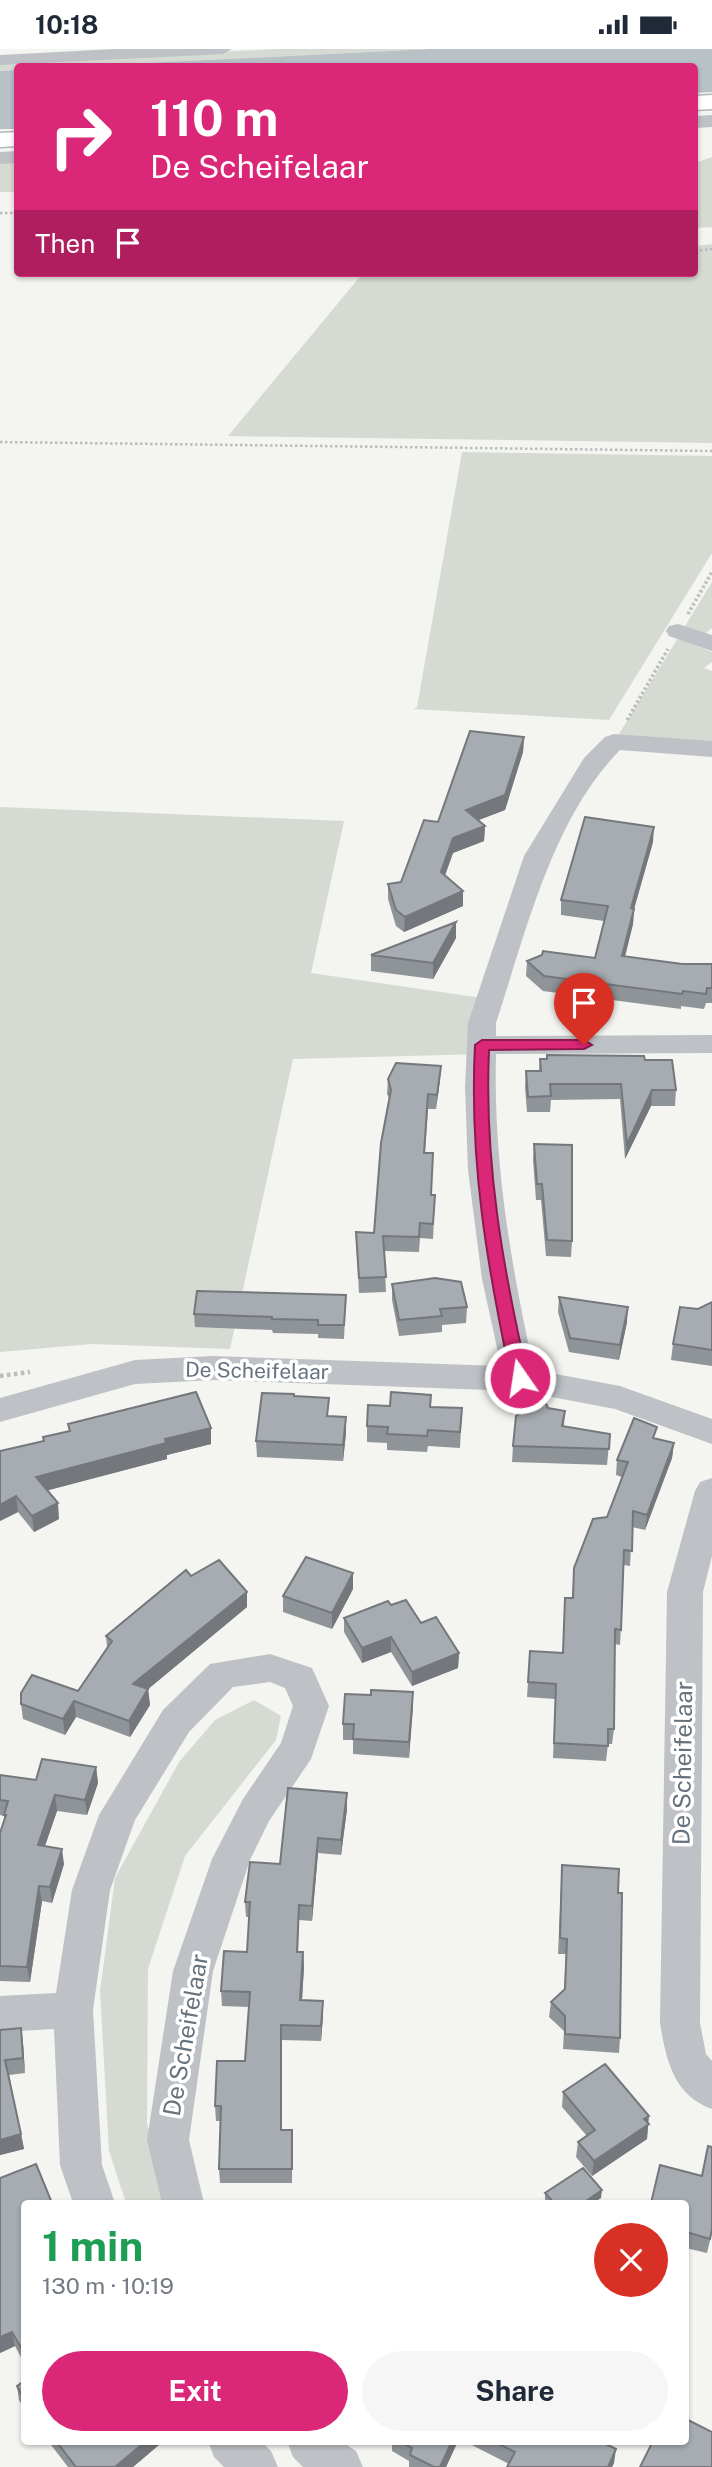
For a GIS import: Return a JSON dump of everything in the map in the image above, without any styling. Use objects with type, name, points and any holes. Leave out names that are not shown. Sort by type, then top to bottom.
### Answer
[{"type":"street","points":[[0,60],[223,49]]},
{"type":"street","points":[[678,631],[712,644]]},
{"type":"street","points":[[520,1378],[498,1279],[483,1170],[480,1087],[482,1023],[537,856],[593,763],[614,742],[712,749]]},
{"type":"street","points":[[482,1045],[712,1044]]},
{"type":"street","name":"De Scheifelaar","points":[[0,1410],[135,1372],[213,1368],[520,1378],[621,1398],[712,1432]]},
{"type":"street","name":"De Scheifelaar","points":[[712,1491],[699,1591],[680,2022],[687,2062],[712,2091]]},
{"type":"street","name":"De Scheifelaar","points":[[93,2200],[81,2165],[73,2010],[91,1890],[118,1815],[176,1721],[223,1674],[270,1668],[299,1678],[311,1706],[298,1748],[256,1810],[231,1859],[193,1971],[168,2140],[182,2200]]},
{"type":"street","points":[[0,2014],[73,2010]]},
{"type":"street","points":[[234,2445],[255,2467]]},
{"type":"path","points":[[0,442],[712,451]]},
{"type":"path","points":[[614,742],[712,572]]},
{"type":"shaded area","points":[[275,49],[430,49],[147,63],[14,63],[14,70],[0,71],[0,62]]},
{"type":"shaded area","points":[[430,49],[712,49],[712,92],[698,93],[698,63],[147,63]]},
{"type":"shaded area","points":[[14,70],[14,129],[0,129],[0,71]]},
{"type":"shaded area","points":[[712,157],[712,227],[698,228],[698,162]]},
{"type":"shaded area","points":[[14,160],[14,192],[0,192],[0,161]]},
{"type":"shaded area","points":[[712,244],[712,443],[228,436],[360,277],[698,277],[698,246]]},
{"type":"shaded area","points":[[462,452],[712,456],[712,553],[609,720],[413,709],[417,707]]},
{"type":"shaded area","points":[[712,582],[712,628],[700,638],[682,631]]},
{"type":"shaded area","points":[[678,638],[712,652],[712,662],[704,668],[712,671],[712,751],[614,742]]},
{"type":"shaded area","points":[[0,807],[344,821],[311,973],[489,999],[483,1054],[293,1059],[230,1349],[92,1344],[0,1352]]},
{"type":"shaded area","points":[[254,1700],[281,1716],[276,1740],[185,1856],[148,1969],[147,2124],[165,2200],[125,2200],[109,2151],[100,1991],[115,1878],[179,1762],[215,1720]]},
{"type":"building","points":[[470,731],[524,737],[505,795],[466,810],[485,826],[453,838],[441,872],[463,891],[405,917],[396,910],[388,884],[401,882],[424,820],[438,822]]},
{"type":"building","points":[[585,817],[654,827],[631,908],[634,909],[622,956],[682,964],[712,964],[712,988],[707,988],[706,994],[683,991],[682,994],[544,976],[527,961],[542,955],[543,951],[595,958],[608,906],[561,900]]},
{"type":"building","points":[[456,922],[433,963],[371,955]]},
{"type":"building","points":[[547,1055],[644,1056],[645,1060],[672,1060],[676,1090],[652,1090],[627,1144],[621,1084],[550,1084],[551,1096],[528,1097],[526,1071],[541,1071],[540,1059],[547,1059]]},
{"type":"building","points":[[396,1063],[441,1066],[437,1095],[428,1094],[424,1153],[433,1153],[433,1224],[420,1223],[419,1237],[383,1236],[386,1277],[359,1278],[356,1232],[374,1233],[381,1143],[391,1090],[388,1079]]},
{"type":"building","points":[[534,1144],[572,1145],[572,1241],[547,1240],[542,1184],[537,1184]]},
{"type":"building","points":[[435,1278],[461,1282],[467,1307],[440,1309],[442,1316],[399,1320],[392,1284]]},
{"type":"building","points":[[197,1291],[346,1295],[344,1325],[318,1325],[318,1320],[194,1314]]},
{"type":"building","points":[[559,1297],[628,1307],[620,1345],[570,1338]]},
{"type":"building","points":[[712,1302],[712,1350],[673,1344],[680,1307],[698,1309]]},
{"type":"building","points":[[196,1392],[211,1428],[165,1439],[166,1443],[36,1477],[58,1503],[32,1516],[16,1496],[0,1505],[0,1451],[44,1441],[43,1437],[70,1431],[68,1424]]},
{"type":"building","points":[[391,1392],[431,1395],[430,1407],[462,1408],[460,1432],[428,1430],[427,1436],[387,1434],[388,1427],[367,1426],[368,1405],[390,1406]]},
{"type":"building","points":[[262,1393],[329,1398],[327,1416],[346,1417],[343,1445],[256,1441]]},
{"type":"building","points":[[542,1395],[548,1408],[565,1411],[562,1426],[610,1434],[609,1449],[513,1446],[516,1416]]},
{"type":"building","points":[[634,1418],[657,1427],[653,1438],[674,1443],[647,1515],[633,1511],[632,1551],[624,1550],[621,1630],[615,1629],[614,1729],[608,1729],[608,1746],[554,1743],[556,1684],[528,1682],[530,1651],[563,1653],[565,1598],[573,1598],[574,1568],[593,1519],[607,1517],[628,1462],[617,1460]]},
{"type":"building","points":[[306,1557],[353,1573],[332,1613],[283,1596]]},
{"type":"building","points":[[219,1560],[247,1592],[133,1684],[148,1689],[129,1721],[74,1701],[63,1719],[21,1704],[21,1693],[32,1675],[78,1691],[112,1641],[106,1636],[186,1570],[191,1576]]},
{"type":"building","points":[[406,1600],[421,1623],[436,1617],[459,1653],[412,1672],[391,1637],[362,1648],[344,1618],[388,1601],[391,1605]]},
{"type":"building","points":[[371,1690],[413,1692],[409,1742],[353,1739],[354,1724],[343,1724],[345,1694],[371,1695]]},
{"type":"building","points":[[42,1759],[96,1767],[85,1800],[55,1795],[38,1845],[62,1849],[50,1887],[39,1886],[27,1967],[0,1966],[0,1833],[8,1801],[0,1800],[0,1775],[36,1780]]},
{"type":"building","points":[[288,1788],[347,1793],[341,1840],[318,1838],[312,1906],[299,1905],[297,1952],[303,1952],[300,2000],[323,2001],[321,2026],[281,2025],[281,2130],[292,2130],[292,2169],[219,2169],[221,2106],[215,2106],[217,2061],[245,2061],[250,1992],[221,1991],[224,1951],[247,1952],[250,1902],[245,1902],[250,1862],[280,1864]]},
{"type":"building","points":[[562,1865],[619,1869],[618,1893],[622,1893],[620,2038],[565,2034],[565,2016],[551,2002],[565,1989],[567,1939],[560,1938]]},
{"type":"building","points":[[21,2028],[23,2058],[5,2060],[21,2134],[0,2140],[0,2030]]},
{"type":"building","points":[[605,2064],[649,2116],[644,2119],[649,2124],[594,2161],[578,2142],[595,2130],[563,2092]]},
{"type":"building","points":[[708,2146],[712,2147],[710,2239],[689,2233],[689,2200],[652,2200],[660,2165],[702,2176]]},
{"type":"building","points":[[36,2164],[51,2200],[21,2200],[21,2348],[12,2332],[0,2337],[0,2178]]},
{"type":"building","points":[[583,2168],[602,2190],[587,2200],[551,2200],[545,2193]]},
{"type":"building","points":[[689,2420],[712,2432],[712,2467],[640,2467],[651,2445],[689,2445]]},
{"type":"building","points":[[59,2445],[141,2445],[115,2467],[76,2467]]},
{"type":"building","points":[[406,2445],[450,2445],[440,2467],[434,2467],[410,2455],[412,2448]]},
{"type":"building","points":[[501,2445],[608,2445],[616,2449],[608,2467],[507,2467],[515,2452]]},
{"type":"route","points":[[520,1378],[498,1279],[483,1170],[480,1087],[482,1045],[584,1045]]}]
